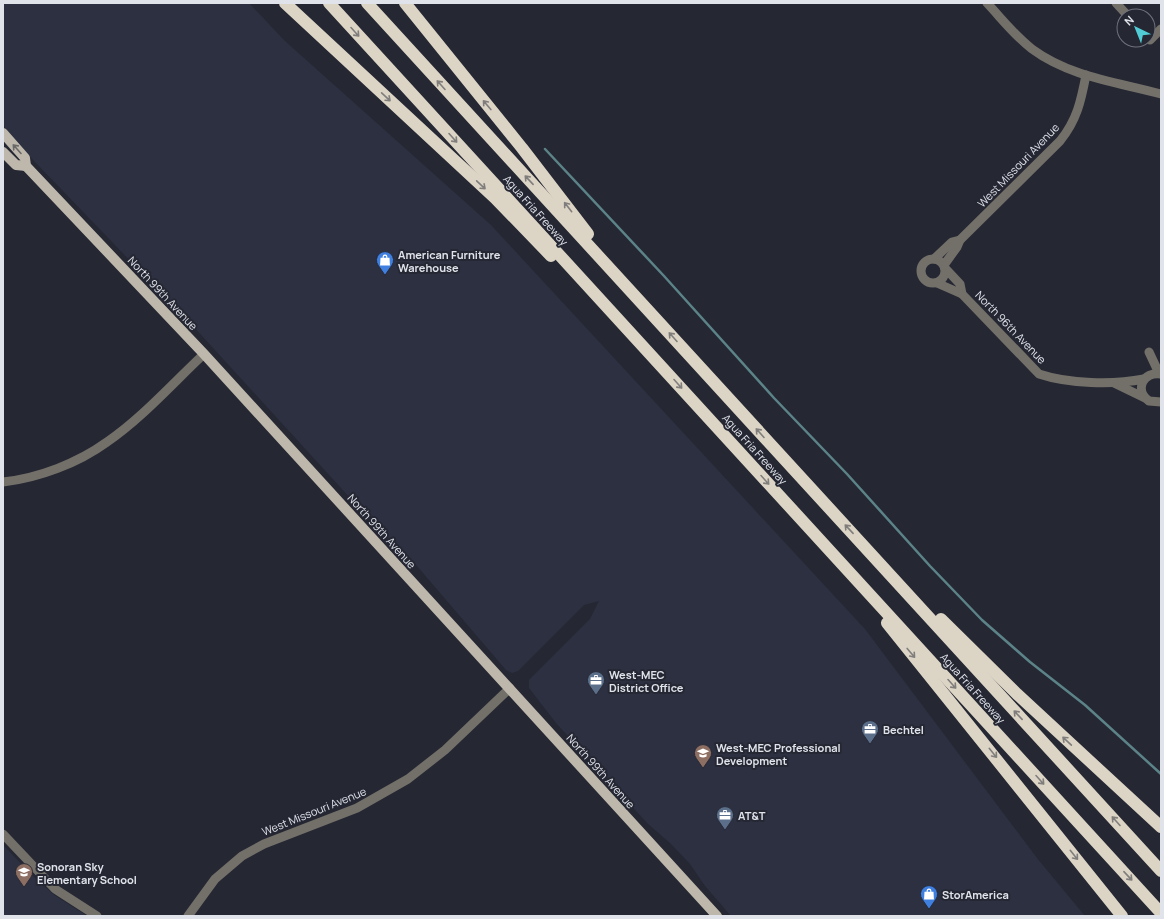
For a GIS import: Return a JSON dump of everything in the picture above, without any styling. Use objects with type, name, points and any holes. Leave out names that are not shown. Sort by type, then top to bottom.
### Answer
[{"type":"highway","points":[[285,3],[495,198],[538,245],[604,304]]},
{"type":"highway","name":"Agua Fria Freeway","points":[[329,3],[1161,912]]},
{"type":"highway","name":"Agua Fria Freeway","points":[[367,3],[1161,871]]},
{"type":"highway","points":[[405,3],[522,148],[624,284]]},
{"type":"highway","points":[[875,557],[923,600],[1017,694],[1161,827]]},
{"type":"highway","points":[[854,576],[893,631],[1122,916]]},
{"type":"main road","name":"North 99th Avenue","points":[[3,133],[25,158],[26,166],[204,354],[717,916]]},
{"type":"main road","name":"North 99th Avenue","points":[[3,152],[16,165],[26,166]]},
{"type":"street","points":[[988,3],[1014,32],[1033,49],[1050,61],[1086,75],[1161,94]]},
{"type":"street","name":"West Missouri Avenue","points":[[944,267],[960,240],[1068,130],[1077,113],[1086,75]]},
{"type":"street","name":"West Missouri Avenue","points":[[934,259],[952,242],[960,240]]},
{"type":"street","points":[[934,259],[944,267],[945,275],[937,283],[927,282],[921,272],[925,263],[934,259]]},
{"type":"street","name":"North 96th Avenue","points":[[944,267],[960,284],[962,294]]},
{"type":"street","name":"North 96th Avenue","points":[[937,283],[962,294],[1039,374],[1054,379],[1114,383],[1161,374]]},
{"type":"street","points":[[1145,399],[1141,390],[1146,377],[1149,352],[1161,374]]},
{"type":"street","points":[[3,482],[42,474],[107,443],[204,354]]},
{"type":"street","name":"North 96th Avenue","points":[[1114,383],[1153,403],[1161,402]]},
{"type":"street","name":"West Missouri Avenue","points":[[188,916],[215,879],[242,856],[264,844],[357,808],[408,779],[445,750],[510,688]]},
{"type":"street","points":[[3,834],[55,889],[97,916]]},
{"type":"shaded area","points":[[3,3],[249,3],[285,41],[491,225],[865,629],[1037,858],[1085,916],[731,916],[705,886],[690,864],[671,844],[647,823],[556,723],[529,688],[529,680],[590,619],[599,601],[584,605],[518,671],[512,673],[506,670],[411,559],[404,557],[192,325],[11,137],[3,125]]},
{"type":"shaded area","name":"Sonoran Sky Elementary School","points":[[3,845],[54,895],[87,916],[3,916]]},
{"type":"waterway","points":[[545,149],[664,276],[774,398],[847,474],[930,566],[982,620],[1030,662],[1085,705],[1161,774]]},
{"type":"place","name":"American Furniture Warehouse","points":[[385,275]]},
{"type":"place","name":"West-MEC District Office","points":[[596,695]]},
{"type":"place","name":"Bechtel","points":[[870,744]]},
{"type":"place","name":"West-MEC Professional Development","points":[[703,768]]},
{"type":"place","name":"AT&T","points":[[725,830]]},
{"type":"place","name":"Sonoran Sky Elementary School","points":[[24,887]]},
{"type":"place","name":"StorAmerica","points":[[929,909]]}]
